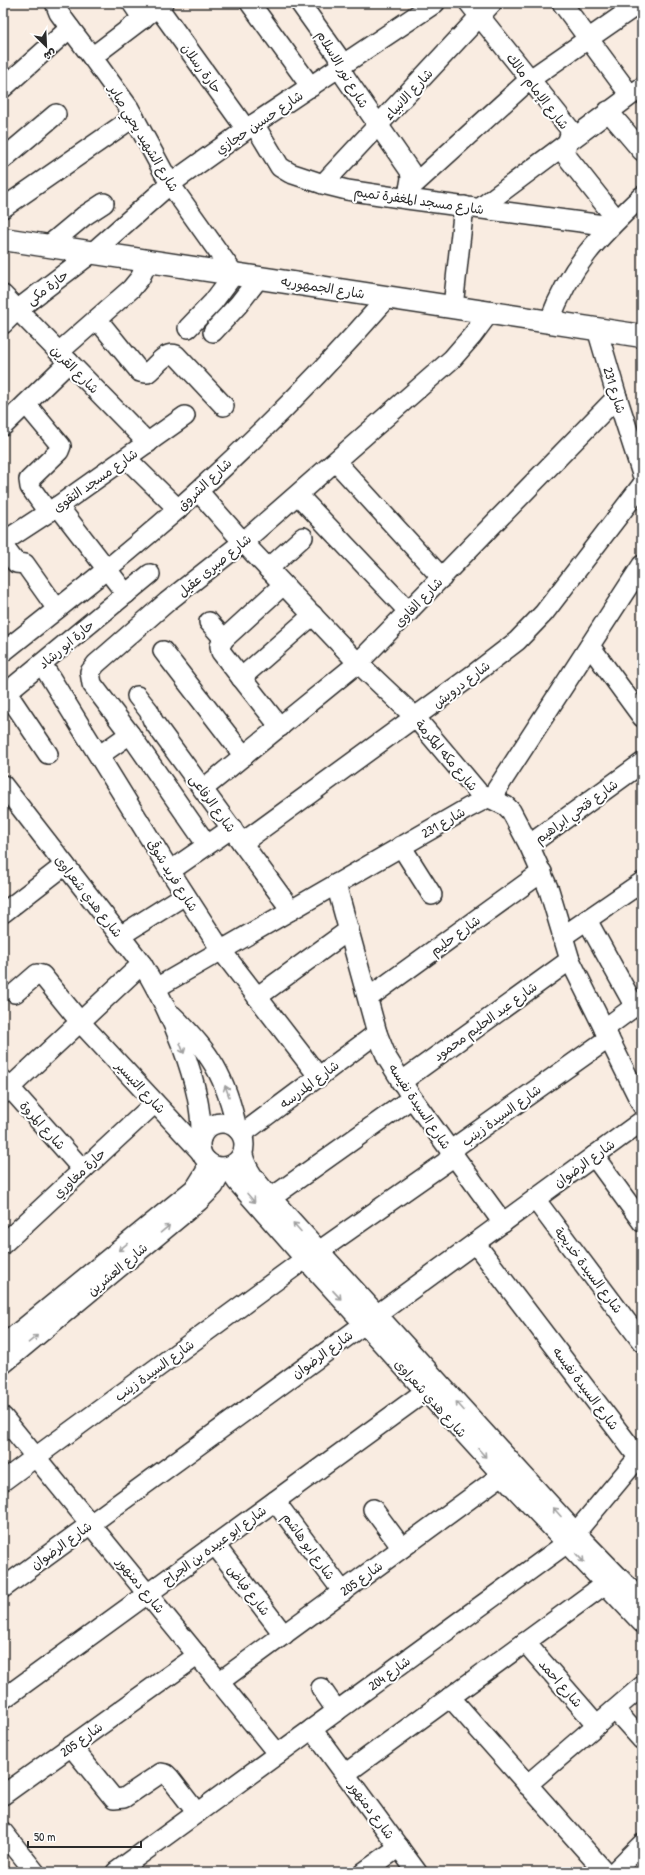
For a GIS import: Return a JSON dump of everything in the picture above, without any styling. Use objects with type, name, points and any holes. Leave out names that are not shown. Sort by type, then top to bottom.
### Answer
[{"type":"main road","name":"شارع الجمهوريه","points":[[3,238],[642,336]]},
{"type":"street","name":"شارع الشهيد يحيي صابر","points":[[55,3],[59,13],[92,56],[134,117],[170,184],[234,274]]},
{"type":"street","name":"حارة رسلان","points":[[132,3],[154,10],[250,126]]},
{"type":"street","points":[[252,3],[311,87]]},
{"type":"street","name":"شارع نور الاسلام","points":[[300,3],[337,55],[345,77],[410,171],[411,176],[408,194]]},
{"type":"street","name":"شارع حسين حجازي","points":[[93,252],[170,184],[250,126],[311,87],[435,3]]},
{"type":"street","points":[[453,307],[472,207],[567,142],[636,91],[589,39],[562,3]]},
{"type":"street","points":[[408,194],[529,80],[589,39],[628,6]]},
{"type":"street","name":"شارع الإمام مالك","points":[[480,8],[529,80],[569,128],[570,134],[564,152],[614,223]]},
{"type":"street","name":"شارع الانبياء","points":[[323,184],[379,126],[480,8]]},
{"type":"street","points":[[92,56],[154,10]]},
{"type":"street","points":[[3,88],[70,28]]},
{"type":"street","points":[[608,111],[642,151]]},
{"type":"street","points":[[3,160],[56,114]]},
{"type":"street","points":[[3,208],[134,117]]},
{"type":"street","name":"شارع مسجد المغفرة تميم","points":[[250,126],[280,167],[290,173],[323,184],[347,190],[408,194],[472,207],[614,223]]},
{"type":"street","points":[[549,322],[559,295],[570,275],[598,238],[642,196]]},
{"type":"street","points":[[48,246],[66,230],[104,203]]},
{"type":"street","name":"حارة مكى","points":[[3,324],[17,310],[93,252]]},
{"type":"street","points":[[3,426],[26,404],[97,319],[140,278],[148,261]]},
{"type":"street","points":[[188,328],[214,302],[234,274]]},
{"type":"street","points":[[213,332],[238,305],[259,278]]},
{"type":"street","name":"شارع القرين","points":[[3,295],[148,443]]},
{"type":"street","name":"شارع الشروق","points":[[3,652],[107,570],[198,491],[290,403],[388,297]]},
{"type":"street","name":"شارع صبرى عقيل","points":[[207,845],[130,734],[92,684],[89,676],[92,668],[167,602],[243,542],[298,495],[452,359],[489,313]]},
{"type":"street","points":[[97,319],[140,372],[147,373],[165,356],[172,354],[176,355],[224,406]]},
{"type":"street","name":"شارع 231","points":[[597,329],[616,397],[642,474]]},
{"type":"street","name":"شارع الفاوى","points":[[202,789],[358,663],[616,397]]},
{"type":"street","points":[[26,404],[60,446],[59,450],[30,477],[29,482],[107,570],[126,594]]},
{"type":"street","name":"شارع مسجد التقوى","points":[[3,542],[53,509],[185,416]]},
{"type":"street","points":[[126,458],[178,509]]},
{"type":"street","points":[[336,462],[442,578]]},
{"type":"street","name":"شارع درويش","points":[[170,871],[207,845],[237,836],[415,717],[474,674],[531,628],[642,485]]},
{"type":"street","name":"شارع مكه المكرمة","points":[[198,491],[283,585],[358,663],[415,717],[476,789],[488,798],[501,802],[511,811],[530,845],[542,872],[570,960],[642,1105]]},
{"type":"street","points":[[298,495],[409,612]]},
{"type":"street","points":[[268,569],[303,537]]},
{"type":"street","points":[[3,546],[16,563],[25,564],[58,609]]},
{"type":"street","name":"حارة ابو رشاد","points":[[5,690],[42,664],[150,574]]},
{"type":"street","name":"شارع 231","points":[[156,988],[401,846],[488,798],[496,791],[590,646],[640,576]]},
{"type":"street","points":[[280,727],[221,652],[220,646],[224,639],[283,585]]},
{"type":"street","points":[[241,678],[312,615]]},
{"type":"street","points":[[209,622],[224,639]]},
{"type":"street","points":[[590,646],[642,717]]},
{"type":"street","points":[[163,651],[244,756]]},
{"type":"street","name":"شارع فريد شوقى","points":[[42,664],[100,755],[185,895],[221,950],[319,1077]]},
{"type":"street","points":[[5,690],[48,754]]},
{"type":"street","name":"شارع الرفاعى","points":[[137,696],[149,711],[153,721],[291,910]]},
{"type":"street","points":[[100,755],[130,734]]},
{"type":"street","name":"شارع فتحي ابراهيم","points":[[530,845],[642,763]]},
{"type":"street","name":"شارع هدي شعراوى","points":[[6,797],[65,866],[142,964],[156,988],[168,1012],[192,1078],[212,1157],[312,1255],[572,1538],[605,1584],[642,1623]]},
{"type":"street","points":[[401,846],[432,895]]},
{"type":"street","points":[[3,913],[65,866]]},
{"type":"street","name":"شارع حليم","points":[[368,998],[542,872]]},
{"type":"street","points":[[562,936],[642,882]]},
{"type":"street","name":"شارع السيدة نفيسه","points":[[336,884],[377,1033],[387,1058],[412,1098],[503,1223]]},
{"type":"street","points":[[120,936],[185,895]]},
{"type":"street","points":[[587,920],[638,1004]]},
{"type":"street","points":[[257,997],[349,930]]},
{"type":"street","name":"شارع عبد الحليم محمود","points":[[401,1082],[570,960]]},
{"type":"street","points":[[5,1087],[81,1023],[142,964]]},
{"type":"street","name":"شارع التيسير","points":[[15,993],[37,974],[41,974],[81,1023],[156,1103],[212,1157]]},
{"type":"street","name":"شارع السيدة زينب","points":[[3,1481],[35,1456],[312,1255],[446,1162],[458,1145],[607,1034],[638,1004]]},
{"type":"street","name":"شارع هدي شعراوى","points":[[168,1012],[189,1031],[207,1053],[223,1079],[240,1131]]},
{"type":"street","name":"شارع المدرسه","points":[[240,1131],[319,1077],[377,1033]]},
{"type":"street","name":"شارع المروة","points":[[5,1087],[83,1170]]},
{"type":"street","points":[[270,1198],[412,1098]]},
{"type":"street","name":"حارة مغاوري","points":[[3,1244],[156,1103]]},
{"type":"street","name":"شارع الرضوان","points":[[3,1588],[642,1121]]},
{"type":"street","points":[[217,1124],[231,1125],[240,1131],[244,1148],[242,1155],[233,1164],[212,1157],[210,1126],[217,1124]]},
{"type":"street","name":"شارع هدي شعراوى","points":[[242,1155],[250,1173],[312,1255]]},
{"type":"street","points":[[594,1156],[642,1222]]},
{"type":"street","name":"شارع العشرين","points":[[3,1345],[196,1187],[206,1171],[212,1157]]},
{"type":"street","name":"شارع العشرين","points":[[3,1364],[199,1201],[214,1186],[212,1157]]},
{"type":"street","name":"شارع السيدة خديجة","points":[[535,1199],[642,1342]]},
{"type":"street","name":"شارع السيدة نفيسه","points":[[474,1243],[639,1461]]},
{"type":"street","name":"شارع هدي شعراوى","points":[[370,1319],[426,1391],[502,1475],[642,1602]]},
{"type":"street","name":"شارع ابو عبيده بن الجراح","points":[[3,1699],[426,1391]]},
{"type":"street","name":"شارع دمنهور","points":[[3,1417],[278,1754]]},
{"type":"street","name":"شارع 204","points":[[116,1872],[572,1538],[639,1461]]},
{"type":"street","name":"شارع 205","points":[[219,1682],[502,1475]]},
{"type":"street","name":"شارع ابو هاشم","points":[[275,1501],[342,1592]]},
{"type":"street","points":[[373,1509],[402,1548]]},
{"type":"street","name":"شارع فياض","points":[[214,1545],[284,1635]]},
{"type":"street","points":[[345,1774],[605,1584]]},
{"type":"street","name":"شارع احمد","points":[[525,1642],[597,1725]]},
{"type":"street","name":"شارع 205","points":[[3,1795],[198,1656]]},
{"type":"street","points":[[527,1785],[642,1686]]},
{"type":"street","points":[[321,1688],[337,1711]]},
{"type":"street","points":[[450,1697],[605,1872]]},
{"type":"street","points":[[614,1710],[642,1740]]},
{"type":"street","name":"شارع دمنهور","points":[[312,1729],[417,1872]]},
{"type":"street","points":[[71,1746],[114,1799],[124,1798],[161,1773],[166,1774],[170,1778],[197,1813]]},
{"type":"street","points":[[7,1844],[35,1872]]},
{"type":"street","points":[[614,1872],[642,1844]]},
{"type":"street","points":[[364,1872],[399,1847]]}]
